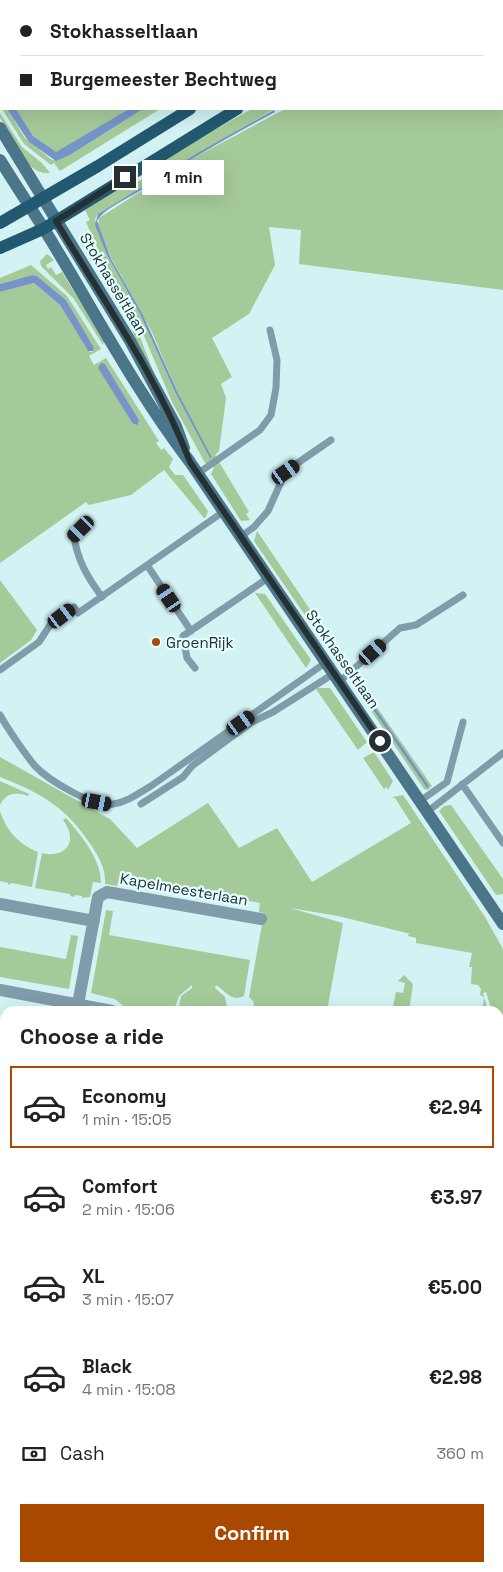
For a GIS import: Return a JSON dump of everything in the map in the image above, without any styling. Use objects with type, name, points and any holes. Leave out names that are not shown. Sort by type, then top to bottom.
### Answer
[{"type":"main road","points":[[0,223],[98,166],[188,110]]},
{"type":"main road","points":[[0,248],[43,229],[235,110]]},
{"type":"street","name":"Stokhasseltlaan","points":[[0,128],[147,370],[176,426],[190,462]]},
{"type":"street","name":"Stokhasseltlaan","points":[[0,160],[123,364],[164,428],[190,462],[427,812],[497,908],[503,924]]},
{"type":"street","name":"Kapelmeesterlaan","points":[[78,1004],[98,897],[107,892],[261,919]]},
{"type":"street","points":[[0,904],[94,921]]},
{"type":"street","points":[[0,990],[88,1006]]},
{"type":"lane","points":[[198,474],[260,430],[272,415],[276,388],[277,360],[270,330]]},
{"type":"lane","points":[[240,537],[254,527],[268,511],[286,472],[331,440]]},
{"type":"lane","points":[[0,670],[39,642],[50,625],[74,607],[78,614],[223,512]]},
{"type":"lane","points":[[88,522],[74,536],[76,550],[87,576],[102,597]]},
{"type":"lane","points":[[147,565],[191,631]]},
{"type":"lane","points":[[194,668],[187,658],[183,636],[268,578]]},
{"type":"lane","points":[[141,804],[183,777],[192,766],[252,722],[336,678],[400,628],[416,625],[463,595]]},
{"type":"lane","points":[[0,715],[36,766],[77,794],[111,805],[128,800],[151,786],[325,662]]},
{"type":"lane","points":[[420,801],[447,782],[463,722]]},
{"type":"lane","points":[[427,812],[503,753]]},
{"type":"lane","points":[[462,784],[503,843]]},
{"type":"green space","points":[[3,110],[8,110],[25,138],[52,160],[70,155],[141,110],[158,110],[60,171],[54,163],[51,165],[24,144]]},
{"type":"green space","points":[[17,110],[127,110],[56,153],[33,136]]},
{"type":"green space","points":[[250,110],[272,110],[98,214],[95,219],[107,255],[141,316],[175,392],[211,458],[177,391],[151,330],[111,258],[98,225],[99,218],[188,161],[283,110],[503,110],[503,290],[299,264],[301,230],[269,227],[275,265],[249,314],[212,338],[232,377],[221,384],[226,398],[219,451],[215,455],[249,512],[246,514],[250,520],[241,521],[211,474],[214,468],[211,463],[205,463],[172,402],[144,336],[105,265],[86,222],[90,220],[85,210],[128,182],[131,183],[130,187],[133,187],[134,184],[160,169],[161,161]]},
{"type":"green space","points":[[0,113],[22,147],[42,163],[50,173],[41,172],[26,162],[0,118]]},
{"type":"green space","points":[[86,233],[107,277],[140,337],[154,373],[137,343],[128,320],[81,243],[79,236]]},
{"type":"green space","points":[[47,254],[54,260],[46,265],[48,269],[51,267],[56,275],[62,272],[104,341],[103,345],[74,299],[41,266],[40,261]]},
{"type":"green space","points":[[31,265],[67,296],[101,349],[89,356],[94,365],[106,358],[159,441],[156,443],[161,450],[164,448],[173,459],[169,467],[175,475],[183,475],[208,511],[206,517],[204,518],[164,470],[131,495],[89,505],[86,502],[0,563],[0,292],[34,283],[60,305],[88,351],[92,352],[94,349],[66,300],[37,276],[32,275],[0,284],[0,278]],"holes":[[[105,364],[139,420],[138,425],[133,424]]]},
{"type":"green space","points":[[257,531],[349,667],[346,670],[342,669],[254,541]]},
{"type":"green space","points":[[0,580],[37,630],[31,640],[0,663]]},
{"type":"green space","points":[[255,593],[265,594],[311,660],[306,668]]},
{"type":"green space","points":[[355,676],[432,786],[428,790],[424,789],[353,684]]},
{"type":"green space","points":[[330,688],[367,742],[358,750],[316,689]]},
{"type":"green space","points":[[374,752],[393,781],[388,790],[387,787],[384,789],[363,758]]},
{"type":"green space","points":[[0,757],[110,819],[137,848],[208,803],[239,848],[277,828],[312,882],[411,823],[395,798],[392,797],[403,795],[485,917],[503,949],[503,1006],[490,1006],[486,992],[483,993],[487,1006],[483,1006],[484,997],[480,995],[481,989],[478,985],[471,984],[472,967],[469,967],[472,953],[416,943],[416,938],[408,936],[409,933],[338,916],[290,908],[343,923],[328,1006],[254,1006],[254,1002],[249,997],[264,913],[259,912],[260,903],[120,877],[117,886],[105,884],[101,863],[82,832],[72,821],[62,811],[40,796],[0,777]]},
{"type":"green space","points":[[0,781],[29,794],[28,796],[12,794],[5,798],[0,805]]},
{"type":"green space","points":[[451,805],[503,879],[503,894],[496,895],[439,811],[444,806]]},
{"type":"green space","points":[[0,811],[14,836],[24,845],[38,852],[32,887],[12,883],[8,885],[8,883],[0,881]]},
{"type":"green space","points":[[66,818],[84,840],[98,865],[101,883],[93,882],[90,897],[82,898],[82,896],[75,895],[74,897],[70,896],[70,894],[35,888],[42,853],[58,853],[68,847],[70,835],[63,820]]},
{"type":"green space","points":[[106,910],[113,911],[109,935],[250,960],[244,996],[232,997],[216,985],[215,988],[225,997],[227,1006],[179,1006],[181,996],[192,988],[192,985],[179,996],[176,1006],[123,1006],[115,999],[91,993]]},
{"type":"green space","points":[[71,935],[78,936],[69,989],[0,977],[0,947],[66,959]]},
{"type":"green space","points":[[404,975],[413,984],[410,1006],[393,1006],[396,992],[403,993],[405,983],[398,981]]},
{"type":"water","points":[[8,110],[17,110],[33,136],[56,152],[127,110],[141,110],[70,155],[56,161],[29,142]]},
{"type":"water","points":[[274,110],[275,112],[116,205],[105,212],[97,221],[111,259],[143,315],[177,391],[212,458],[210,458],[175,392],[141,316],[107,255],[95,225],[98,214],[201,151]]},
{"type":"water","points":[[32,275],[37,276],[66,300],[94,348],[93,351],[88,351],[60,305],[34,283],[0,292],[0,284]]},
{"type":"water","points":[[101,363],[105,364],[139,420],[138,425],[133,424],[98,368]]},
{"type":"water","points":[[374,706],[429,786],[427,788],[372,708]]},
{"type":"place","name":"GroenRijk","points":[[156,642]]},
{"type":"route","points":[[125,177],[56,221],[147,370],[176,426],[190,462],[380,741]]}]
